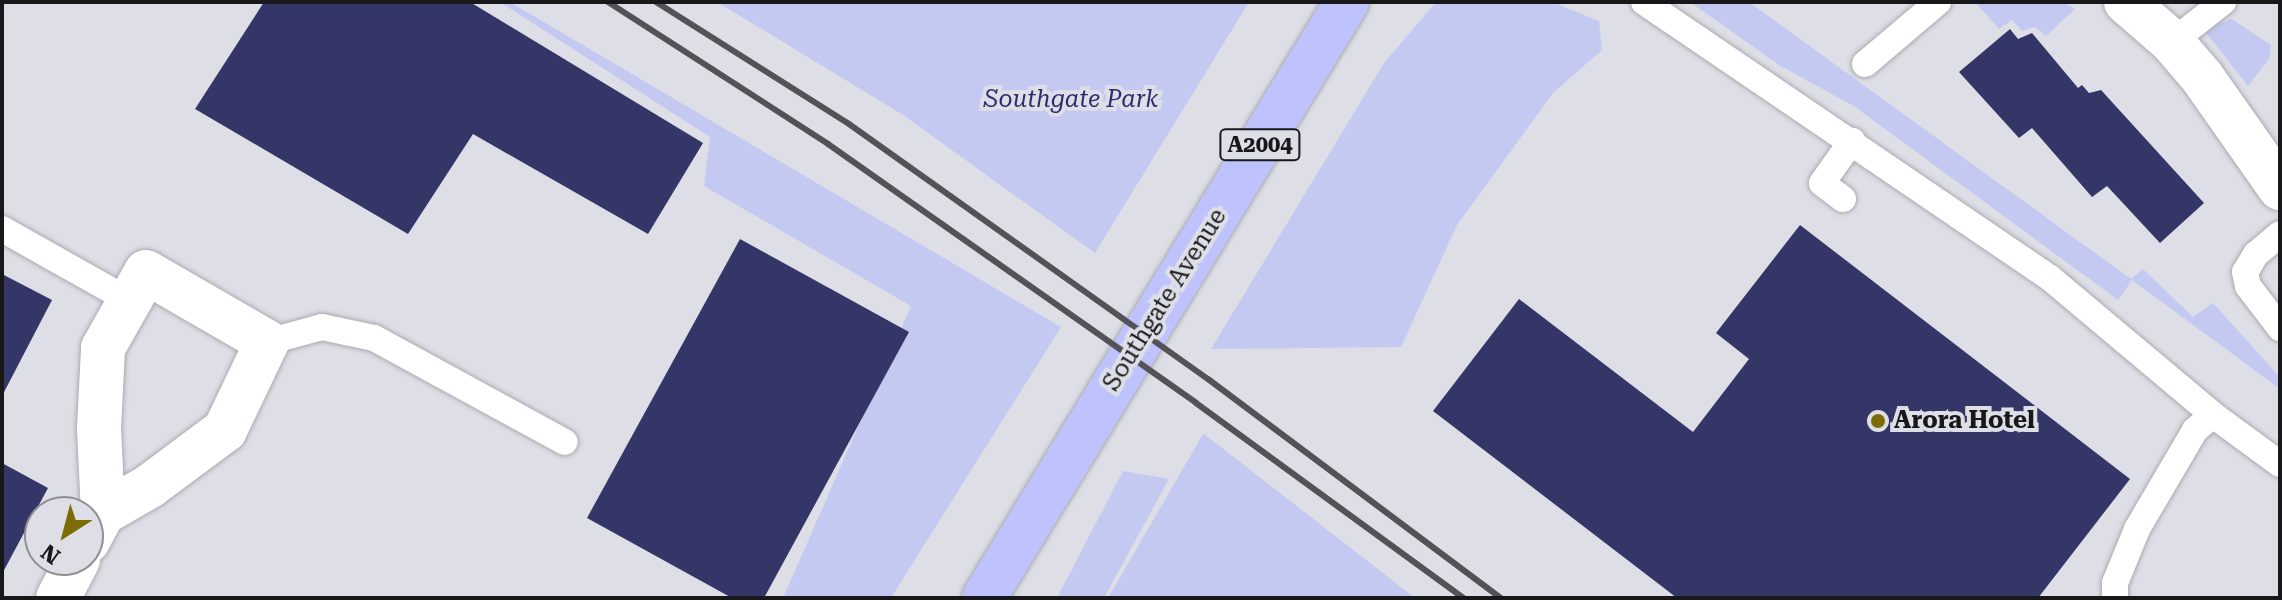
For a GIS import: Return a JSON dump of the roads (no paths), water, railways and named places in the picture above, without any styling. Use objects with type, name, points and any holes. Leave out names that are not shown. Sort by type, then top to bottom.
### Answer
[{"type":"main road","name":"Southgate Avenue","points":[[984,598],[1347,2]]},
{"type":"street","points":[[2126,2],[2172,42],[2202,77],[2280,188]]},
{"type":"street","points":[[97,496],[103,348],[146,272],[267,342],[225,430],[104,521]]},
{"type":"street","points":[[58,598],[70,576]]},
{"type":"lane","points":[[1644,2],[2050,278],[2213,415],[2280,464]]},
{"type":"lane","points":[[1865,64],[1938,2]]},
{"type":"lane","points":[[2172,42],[2223,2]]},
{"type":"lane","points":[[1843,199],[1822,183],[1852,141]]},
{"type":"lane","points":[[2,229],[130,301]]},
{"type":"lane","points":[[2280,234],[2256,254],[2245,272],[2248,286],[2280,328]]},
{"type":"lane","points":[[267,342],[322,327],[374,338],[565,442]]},
{"type":"lane","points":[[2115,598],[2115,583],[2137,529],[2195,430],[2213,415]]},
{"type":"railway","points":[[608,2],[828,144],[1196,403],[1463,598]]},
{"type":"railway","points":[[656,2],[849,124],[1208,379],[1501,598]]},
{"type":"place","name":"Arora Hotel","points":[[1878,421]]},
{"type":"park label","name":"Southgate Park","points":[[1071,100]]}]
